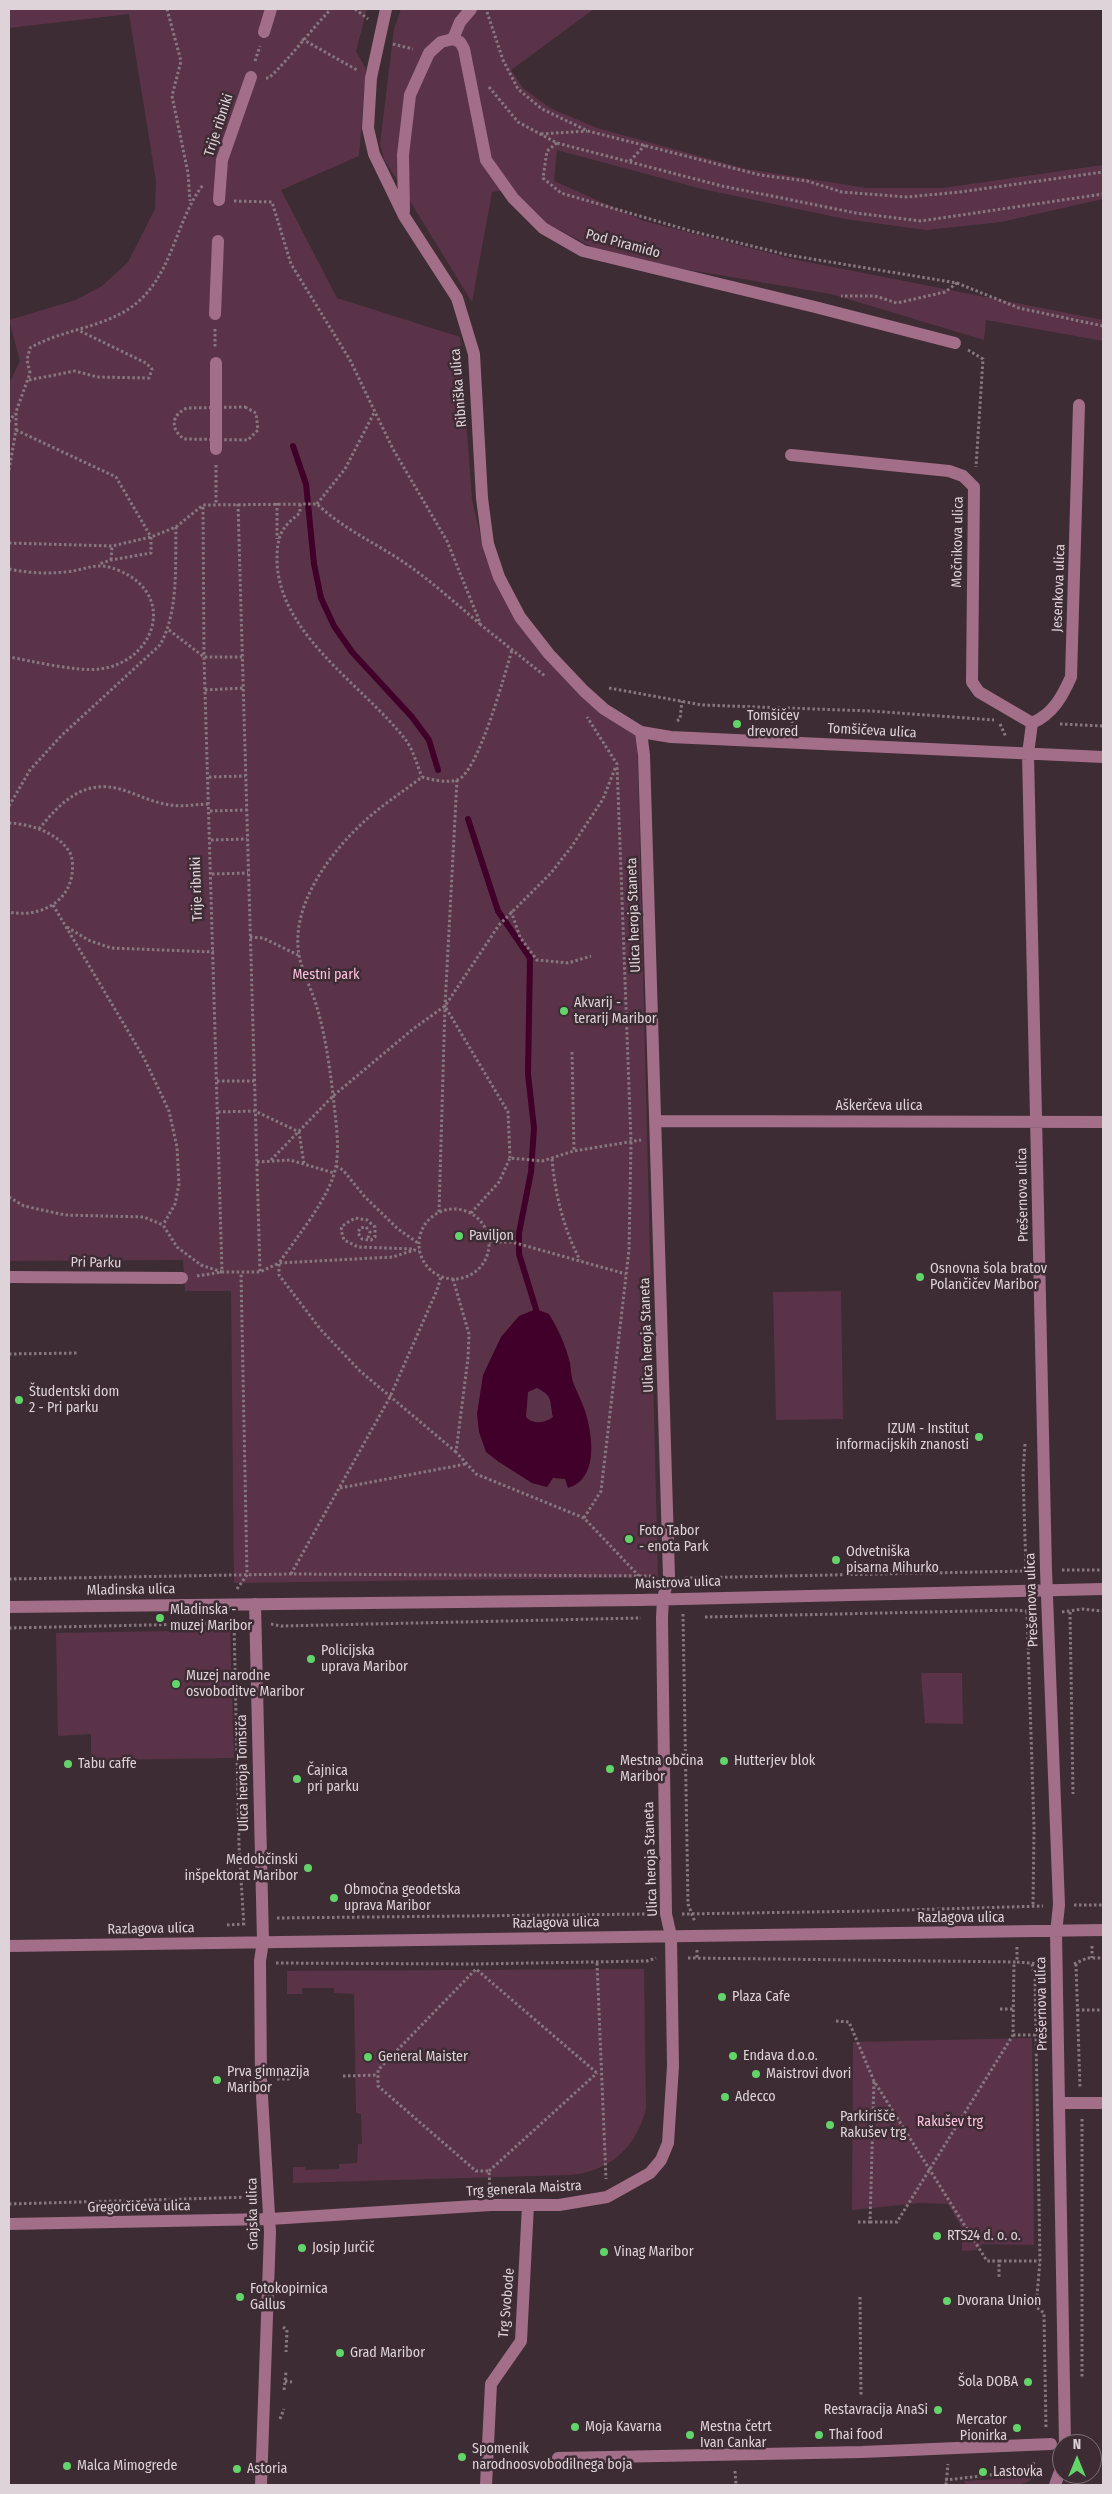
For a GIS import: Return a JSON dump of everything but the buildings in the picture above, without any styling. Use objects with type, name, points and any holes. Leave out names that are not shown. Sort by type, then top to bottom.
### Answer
[{"type":"street","points":[[264,32],[271,9]]},
{"type":"street","name":"Ribniška ulica","points":[[386,9],[371,78],[368,128],[374,154],[404,216],[457,298],[474,354],[482,498],[488,544],[500,577],[520,617],[549,654],[604,709],[641,732]]},
{"type":"street","points":[[404,216],[405,121],[410,95],[429,53],[441,42],[453,40],[460,22],[471,9]]},
{"type":"street","name":"Pod Piramido","points":[[453,40],[460,42],[464,49],[486,160],[513,198],[543,228],[582,251],[955,343]]},
{"type":"street","name":"Trije ribniki","points":[[219,200],[222,160],[250,77]]},
{"type":"street","points":[[215,314],[218,241]]},
{"type":"street","points":[[216,363],[216,449]]},
{"type":"street","name":"Jesenkova ulica","points":[[1032,723],[1045,717],[1061,699],[1071,677],[1079,405]]},
{"type":"street","name":"Močnikova ulica","points":[[791,454],[949,471],[963,476],[974,488],[972,682],[979,692],[1032,723]]},
{"type":"street","points":[[1028,754],[1032,723]]},
{"type":"street","name":"Tomšičeva ulica","points":[[641,732],[670,737],[1103,757]]},
{"type":"street","name":"Ulica heroja Staneta","points":[[641,732],[644,755],[669,1576],[663,1598],[662,1636],[666,1914],[671,1936]]},
{"type":"street","name":"Prešernova ulica","points":[[1028,754],[1047,1589],[1059,1905],[1056,1933],[1065,2434]]},
{"type":"street","name":"Aškerčeva ulica","points":[[656,1121],[1103,1122]]},
{"type":"street","name":"Pri Parku","points":[[9,1277],[182,1278]]},
{"type":"street","name":"Maistrova ulica","points":[[255,1604],[1103,1589]]},
{"type":"street","name":"Mladinska ulica","points":[[9,1607],[255,1604]]},
{"type":"street","name":"Ulica heroja Tomšiča","points":[[255,1604],[263,1941]]},
{"type":"street","name":"Razlagova ulica","points":[[9,1946],[263,1941],[1056,1933],[1103,1930]]},
{"type":"street","name":"Trg generala Maistra","points":[[270,2220],[491,2205],[559,2205],[607,2197],[650,2173],[661,2160],[668,2143],[673,2095],[671,1936]]},
{"type":"street","name":"Grajska ulica","points":[[261,2485],[270,2220],[262,2079],[260,1961],[263,1941]]},
{"type":"street","points":[[1060,2103],[1103,2103]]},
{"type":"street","name":"Trg Svobode","points":[[486,2485],[491,2384],[521,2341],[528,2205]]},
{"type":"street","name":"Gregorčičeva ulica","points":[[9,2224],[270,2220]]},
{"type":"street","points":[[558,2458],[1048,2446]]},
{"type":"path","points":[[167,9],[181,61],[172,96],[188,173],[190,202]]},
{"type":"path","points":[[264,32],[250,77],[269,78],[286,62],[302,40],[331,9]]},
{"type":"path","points":[[486,9],[503,60],[518,89],[542,109],[588,131],[760,176],[807,181],[842,192],[907,197],[1103,172]]},
{"type":"path","points":[[302,40],[371,78]]},
{"type":"path","points":[[378,41],[429,53]]},
{"type":"path","points":[[487,82],[491,90],[518,122],[557,143],[722,186],[856,213],[921,220],[1103,194]]},
{"type":"path","points":[[540,134],[588,131]]},
{"type":"path","points":[[557,143],[547,150],[543,178],[561,193],[691,231],[788,254],[957,283],[1019,308],[1103,326]]},
{"type":"path","points":[[630,161],[645,145]]},
{"type":"path","points":[[9,422],[16,412],[28,380],[30,367],[27,360],[30,348],[46,339],[112,318],[139,301],[160,275],[171,256],[190,202],[222,160]]},
{"type":"path","points":[[219,200],[272,202],[291,264],[350,360],[393,449],[447,541],[481,625]]},
{"type":"path","points":[[815,307],[840,296],[875,296],[897,303],[945,292],[957,283]]},
{"type":"path","points":[[215,314],[216,363]]},
{"type":"path","points":[[28,380],[74,371],[97,377],[116,376],[140,380],[149,378],[152,374],[152,369],[146,363],[77,329]]},
{"type":"path","points":[[974,488],[983,359]]},
{"type":"path","points":[[317,504],[345,469],[374,411]]},
{"type":"path","points":[[9,470],[16,430],[16,412]]},
{"type":"path","points":[[9,569],[44,574],[67,572],[111,560],[151,553],[151,537],[116,477],[16,430]]},
{"type":"path","points":[[216,481],[216,504]]},
{"type":"path","points":[[276,503],[279,580],[287,602],[303,630],[406,740],[422,777]]},
{"type":"path","points":[[238,504],[260,1272]]},
{"type":"path","points":[[277,539],[286,526],[300,513],[300,504]]},
{"type":"path","points":[[9,544],[112,546],[151,537],[176,527],[203,505],[317,504],[331,518],[400,560],[430,581],[481,625],[549,679]]},
{"type":"path","name":"Trije ribniki","points":[[203,505],[204,658],[210,804],[222,1272]]},
{"type":"path","points":[[9,806],[30,770],[61,736],[160,645],[169,630],[175,579],[176,527]]},
{"type":"path","points":[[111,560],[112,546]]},
{"type":"path","points":[[9,657],[98,670],[117,665],[137,653],[152,626],[155,613],[152,600],[135,578],[99,564]]},
{"type":"path","points":[[169,630],[204,658],[242,657]]},
{"type":"path","points":[[422,777],[433,780],[457,780],[467,773],[483,739],[512,650]]},
{"type":"path","points":[[205,690],[243,688]]},
{"type":"path","points":[[609,688],[702,705],[871,711],[1032,723],[1103,726]]},
{"type":"path","points":[[672,724],[680,719],[682,701]]},
{"type":"path","points":[[584,1518],[601,1491],[626,1274],[630,1216],[631,1142],[617,764],[585,715]]},
{"type":"path","points":[[998,720],[1007,740]]},
{"type":"path","points":[[271,1160],[333,1096],[445,1006],[498,925],[550,873],[572,846],[602,799],[617,764]]},
{"type":"path","points":[[208,777],[246,776]]},
{"type":"path","points":[[422,777],[368,817],[344,842],[308,898],[299,923],[299,955],[325,1037],[333,1096],[336,1166],[321,1201],[279,1263],[279,1275],[321,1330],[360,1371],[456,1452],[476,1474],[584,1518],[640,1576]]},
{"type":"path","points":[[439,1212],[445,1006],[457,780]]},
{"type":"path","points":[[39,828],[57,807],[76,792],[96,787],[118,789],[172,805],[210,804]]},
{"type":"path","points":[[210,811],[247,810]]},
{"type":"path","points":[[9,823],[39,828],[70,852],[73,866],[72,879],[65,896],[53,905],[37,912],[9,912]]},
{"type":"path","points":[[211,840],[248,839]]},
{"type":"path","points":[[212,874],[248,873]]},
{"type":"path","points":[[53,905],[144,1058],[169,1111],[177,1147],[178,1184],[175,1204],[163,1225]]},
{"type":"path","points":[[511,910],[520,937],[537,960],[568,963],[591,956]]},
{"type":"path","points":[[66,927],[88,940],[110,948],[214,952]]},
{"type":"path","points":[[250,936],[263,938],[299,955]]},
{"type":"path","points":[[445,1006],[508,1112],[510,1158],[500,1182],[471,1213]]},
{"type":"path","points":[[572,1052],[574,1151]]},
{"type":"path","points":[[217,1081],[254,1081]]},
{"type":"path","points":[[218,1112],[255,1111],[299,1132]]},
{"type":"path","points":[[299,1132],[304,1164]]},
{"type":"path","points":[[510,1158],[542,1161],[574,1151],[644,1140]]},
{"type":"path","points":[[552,1159],[553,1176],[569,1238],[580,1260]]},
{"type":"path","points":[[257,1162],[290,1160],[334,1172]]},
{"type":"path","points":[[336,1166],[343,1170],[365,1197],[398,1229],[418,1243]]},
{"type":"path","points":[[9,1197],[24,1206],[66,1215],[144,1217],[163,1225],[177,1247],[201,1266],[222,1272]]},
{"type":"path","points":[[460,1209],[471,1213],[480,1221],[486,1231],[489,1242],[488,1254],[475,1272],[464,1278],[441,1277],[431,1271],[423,1262],[418,1243],[424,1225],[439,1212],[460,1209]]},
{"type":"path","points":[[368,1238],[369,1230],[364,1227],[360,1228],[358,1232],[359,1237],[364,1240],[374,1238],[376,1231],[367,1220],[355,1218],[342,1226],[344,1240],[358,1247],[419,1251]]},
{"type":"path","points":[[489,1242],[512,1242],[526,1245],[626,1274]]},
{"type":"path","points":[[182,1278],[222,1272],[260,1272],[279,1263],[393,1257],[414,1250]]},
{"type":"path","points":[[235,1593],[247,1575],[241,1272]]},
{"type":"path","points":[[291,1574],[390,1397],[438,1290],[441,1277]]},
{"type":"path","points":[[453,1279],[469,1334],[468,1358],[456,1452]]},
{"type":"path","points":[[9,1354],[79,1353]]},
{"type":"path","points":[[339,1488],[466,1464]]},
{"type":"path","points":[[1065,1570],[1103,1570]]},
{"type":"path","points":[[682,1578],[1034,1571]]},
{"type":"path","points":[[9,1579],[219,1577],[291,1574],[652,1576]]},
{"type":"path","points":[[1073,1797],[1068,1612],[1082,1609],[1103,1611]]},
{"type":"path","points":[[684,1914],[871,1912],[1033,1906],[1034,1817],[1027,1612],[1016,1610],[695,1617]]},
{"type":"path","points":[[689,1617],[683,1617],[688,1904],[696,1924]]},
{"type":"path","points":[[268,1623],[281,1626],[640,1618]]},
{"type":"path","points":[[234,1623],[239,1846],[244,1924]]},
{"type":"path","points":[[9,1628],[246,1623]]},
{"type":"path","points":[[1074,1895],[1074,1905],[1103,1905]]},
{"type":"path","points":[[1016,1906],[1017,1913]]},
{"type":"path","points":[[275,1918],[656,1914]]},
{"type":"path","points":[[1092,1942],[1092,1958]]},
{"type":"path","points":[[858,2222],[897,2222],[1014,2035],[1015,1962],[1017,1948]]},
{"type":"path","points":[[647,1961],[648,1955]]},
{"type":"path","points":[[260,1961],[288,1964],[476,1964],[597,1963],[647,1961],[657,1958]]},
{"type":"path","points":[[682,1958],[1015,1962],[1042,1964]]},
{"type":"path","points":[[1080,2089],[1076,1964],[1092,1958],[1103,1958]]},
{"type":"path","points":[[597,1963],[607,2197]]},
{"type":"path","points":[[476,1964],[476,1969],[378,2070],[378,2086],[476,2171],[488,2171],[597,2073]]},
{"type":"path","points":[[946,2485],[945,2480],[1018,2472],[1039,2460],[1048,2446],[1044,2313],[1036,2307],[1040,2261],[1035,1979],[1032,1964]]},
{"type":"path","points":[[476,1969],[597,2073],[602,2073]]},
{"type":"path","points":[[1000,2009],[1014,2009]]},
{"type":"path","points":[[1077,2010],[1103,2010]]},
{"type":"path","points":[[836,2021],[849,2022],[874,2081],[987,2261],[1040,2261]]},
{"type":"path","points":[[1014,2035],[1036,2035]]},
{"type":"path","points":[[343,2076],[378,2075]]},
{"type":"path","points":[[870,2222],[874,2081]]},
{"type":"path","points":[[1082,2116],[1082,2387]]},
{"type":"path","points":[[488,2171],[491,2205]]},
{"type":"path","points":[[9,2204],[269,2196]]},
{"type":"path","points":[[999,2261],[999,2279]]},
{"type":"path","points":[[860,2297],[861,2396]]},
{"type":"path","points":[[284,2390],[286,2372]]},
{"type":"path","points":[[285,2381],[292,2382]]},
{"type":"green space","name":"Mestni park","points":[[9,9],[367,9],[356,51],[366,69],[359,156],[281,190],[337,298],[460,337],[472,500],[486,559],[517,606],[552,650],[605,704],[637,731],[658,1577],[234,1583],[231,1291],[185,1291],[183,1260],[9,1261],[9,384],[20,361],[9,320],[76,300],[102,286],[128,262],[155,209],[156,181],[129,14],[9,28]]},
{"type":"green space","points":[[401,9],[594,9],[511,70],[523,88],[550,108],[597,128],[746,169],[867,188],[943,188],[1103,165],[1103,199],[1001,222],[926,230],[845,219],[702,189],[557,150],[554,181],[644,221],[797,260],[1103,320],[1103,341],[986,320],[984,340],[831,294],[648,263],[594,248],[544,222],[513,189],[492,192],[472,302],[384,159],[380,144],[394,29]]},
{"type":"green space","points":[[841,1291],[843,1419],[776,1420],[773,1292]]},
{"type":"green space","points":[[230,1630],[234,1758],[91,1760],[91,1734],[58,1736],[56,1633]]},
{"type":"green space","points":[[921,1673],[962,1673],[963,1724],[925,1723]]},
{"type":"green space","points":[[644,1969],[646,2109],[641,2123],[628,2146],[619,2156],[608,2163],[583,2173],[569,2175],[293,2183],[293,2167],[305,2167],[306,2170],[339,2169],[339,2164],[357,2163],[358,2144],[362,2144],[361,2114],[356,2113],[354,1994],[334,1993],[334,1988],[302,1988],[302,1994],[287,1994],[287,1971]]},
{"type":"green space","name":"Rakušev trg","points":[[1032,2038],[1034,2245],[983,2244],[976,2250],[962,2251],[962,2228],[948,2204],[920,2203],[852,2210],[853,2042]]},
{"type":"green space","points":[[1033,2477],[1021,2484],[1012,2486],[966,2485],[964,2481]]},
{"type":"shaded area","points":[[536,1309],[549,1314],[564,1344],[573,1382],[586,1414],[591,1446],[589,1467],[578,1483],[568,1488],[565,1479],[553,1478],[547,1487],[532,1483],[486,1452],[479,1432],[477,1414],[483,1375],[501,1337],[519,1316]],"holes":[[[537,1388],[546,1394],[550,1400],[553,1417],[543,1422],[532,1421],[526,1417],[528,1392]]]},
{"type":"waterway","points":[[293,446],[306,484],[314,564],[321,598],[334,626],[352,652],[412,717],[429,740],[438,770]]},
{"type":"waterway","points":[[468,819],[498,911],[530,958],[528,1074],[534,1128],[531,1172],[519,1233],[519,1254],[536,1309]]},
{"type":"place","name":"Tomšičev drevored","points":[[737,724]]},
{"type":"place","name":"Akvarij - terarij Maribor","points":[[564,1011]]},
{"type":"place","name":"Paviljon","points":[[459,1236]]},
{"type":"place","name":"Osnovna šola bratov Polančičev Maribor","points":[[920,1277]]},
{"type":"place","name":"Študentski dom 2 - Pri parku","points":[[19,1400]]},
{"type":"place","name":"IZUM - Institut informacijskih znanosti","points":[[979,1437]]},
{"type":"place","name":"Foto Tabor - enota Park","points":[[629,1539]]},
{"type":"place","name":"Odvetniška pisarna Mihurko","points":[[836,1560]]},
{"type":"place","name":"Mladinska - muzej Maribor","points":[[160,1618]]},
{"type":"place","name":"Policijska uprava Maribor","points":[[311,1659]]},
{"type":"place","name":"Muzej narodne osvoboditve Maribor","points":[[176,1684]]},
{"type":"place","name":"Hutterjev blok","points":[[724,1761]]},
{"type":"place","name":"Tabu caffe","points":[[68,1764]]},
{"type":"place","name":"Mestna občina Maribor","points":[[610,1769]]},
{"type":"place","name":"Čajnica pri parku","points":[[297,1779]]},
{"type":"place","name":"Medobčinski inšpektorat Maribor","points":[[308,1868]]},
{"type":"place","name":"Območna geodetska uprava Maribor","points":[[334,1898]]},
{"type":"place","name":"Plaza Cafe","points":[[722,1997]]},
{"type":"place","name":"Endava d.o.o.","points":[[733,2056]]},
{"type":"place","name":"General Maister","points":[[368,2057]]},
{"type":"place","name":"Maistrovi dvori","points":[[756,2074]]},
{"type":"place","name":"Prva gimnazija Maribor","points":[[217,2080]]},
{"type":"place","name":"Adecco","points":[[725,2097]]},
{"type":"place","name":"Parkirišče Rakušev trg","points":[[830,2125]]},
{"type":"place","name":"RTS24 d. o. o.","points":[[937,2236]]},
{"type":"place","name":"Josip Jurčič","points":[[302,2248]]},
{"type":"place","name":"Vinag Maribor","points":[[604,2252]]},
{"type":"place","name":"Fotokopirnica Gallus","points":[[240,2297]]},
{"type":"place","name":"Dvorana Union","points":[[947,2301]]},
{"type":"place","name":"Grad Maribor","points":[[340,2353]]},
{"type":"place","name":"Šola DOBA","points":[[1028,2382]]},
{"type":"place","name":"Restavracija AnaSi","points":[[938,2410]]},
{"type":"place","name":"Moja Kavarna","points":[[575,2427]]},
{"type":"place","name":"Mercator Pionirka","points":[[1017,2428]]},
{"type":"place","name":"Mestna četrt Ivan Cankar","points":[[690,2435]]},
{"type":"place","name":"Thai food","points":[[819,2435]]},
{"type":"place","name":"Spomenik narodnoosvobodilnega boja","points":[[462,2457]]},
{"type":"place","name":"Malca Mimogrede","points":[[67,2466]]},
{"type":"place","name":"Astoria","points":[[237,2469]]},
{"type":"place","name":"Lastovka","points":[[983,2472]]}]
